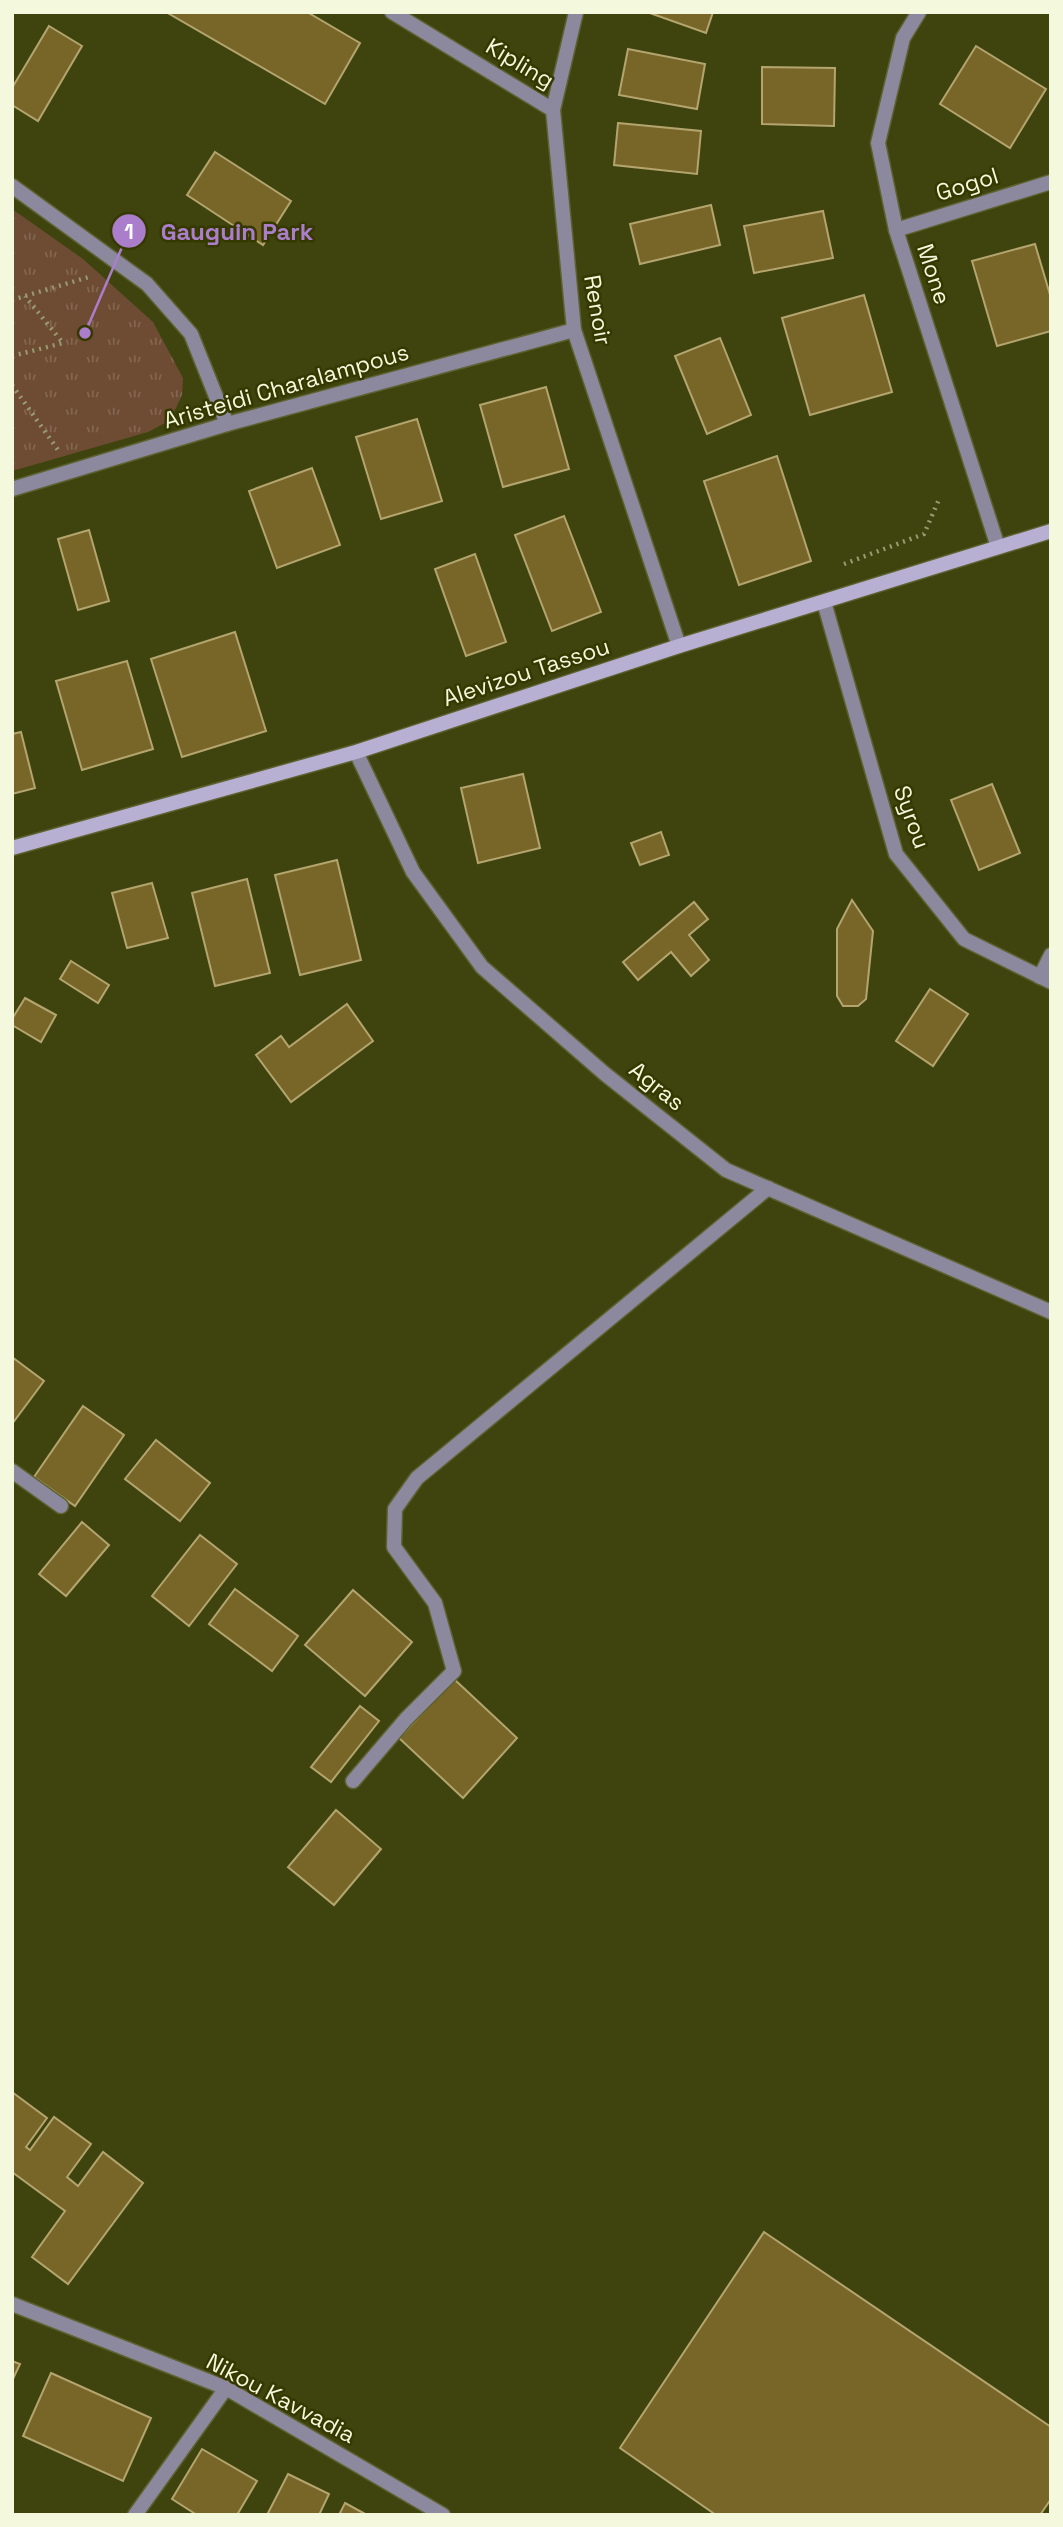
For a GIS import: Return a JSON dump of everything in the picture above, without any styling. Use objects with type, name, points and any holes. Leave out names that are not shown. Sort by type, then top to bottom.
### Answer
[{"type":"street","name":"Kipling","points":[[392,12],[553,110]]},
{"type":"street","name":"Renoir","points":[[576,12],[553,110],[574,330],[679,646]]},
{"type":"street","name":"Mone","points":[[919,12],[903,38],[878,143],[896,230],[998,547]]},
{"type":"street","name":"Gogol","points":[[896,230],[1051,182]]},
{"type":"street","points":[[12,186],[147,284],[191,334],[227,424]]},
{"type":"street","name":"Aristeidi Charalampous","points":[[12,489],[227,424],[574,330]]},
{"type":"street","name":"Alevizou Tassou","points":[[12,848],[356,752],[679,646],[1051,531]]},
{"type":"street","name":"Syrou","points":[[824,601],[896,855],[964,939],[1045,979]]},
{"type":"street","name":"Agras","points":[[356,752],[413,872],[482,967],[605,1074],[726,1170],[1051,1312]]},
{"type":"street","points":[[1045,979],[1051,955]]},
{"type":"street","points":[[353,1781],[406,1719],[454,1671],[435,1603],[394,1547],[395,1509],[417,1478],[768,1188]]},
{"type":"street","points":[[12,1471],[61,1506]]},
{"type":"street","name":"Nikou Kavvadia","points":[[12,2304],[226,2388],[443,2515]]},
{"type":"street","points":[[135,2515],[226,2388]]},
{"type":"path","points":[[12,300],[122,266]]},
{"type":"path","points":[[12,356],[63,343],[25,296]]},
{"type":"path","points":[[12,385],[74,472]]},
{"type":"path","points":[[835,568],[924,534],[940,497]]},
{"type":"green space","points":[[12,209],[83,259],[153,322],[183,378],[182,395],[165,423],[148,432],[12,471]]},
{"type":"building","points":[[166,12],[307,12],[360,43],[325,104]]},
{"type":"building","points":[[647,12],[713,12],[706,33]]},
{"type":"building","points":[[49,26],[82,46],[38,121],[12,105],[12,88]]},
{"type":"building","points":[[976,46],[1046,89],[1010,148],[940,104]]},
{"type":"building","points":[[628,49],[705,64],[697,109],[619,95]]},
{"type":"building","points":[[762,67],[835,68],[834,126],[762,124]]},
{"type":"building","points":[[618,123],[701,131],[697,174],[614,165]]},
{"type":"building","points":[[215,152],[291,201],[263,245],[187,195]]},
{"type":"building","points":[[711,205],[720,245],[640,264],[630,224]]},
{"type":"building","points":[[823,211],[833,258],[754,273],[744,226]]},
{"type":"building","points":[[1035,244],[1051,298],[1051,331],[997,346],[972,261]]},
{"type":"building","points":[[864,295],[892,392],[810,415],[782,318]]},
{"type":"building","points":[[720,338],[751,415],[707,434],[675,356]]},
{"type":"building","points":[[546,387],[569,469],[503,487],[480,405]]},
{"type":"building","points":[[417,419],[442,501],[381,519],[356,437]]},
{"type":"building","points":[[777,456],[811,561],[739,585],[704,481]]},
{"type":"building","points":[[312,468],[340,545],[277,568],[249,491]]},
{"type":"building","points":[[564,516],[601,612],[552,631],[515,535]]},
{"type":"building","points":[[89,530],[109,601],[78,610],[58,539]]},
{"type":"building","points":[[475,554],[506,642],[466,656],[435,569]]},
{"type":"building","points":[[235,632],[266,731],[182,757],[151,659]]},
{"type":"building","points":[[127,661],[153,749],[82,770],[56,681]]},
{"type":"building","points":[[21,732],[35,788],[12,794],[12,734]]},
{"type":"building","points":[[523,774],[540,848],[478,863],[461,788]]},
{"type":"building","points":[[992,784],[1020,853],[979,870],[951,800]]},
{"type":"building","points":[[661,832],[669,855],[640,865],[631,843]]},
{"type":"building","points":[[337,860],[361,960],[300,975],[275,875]]},
{"type":"building","points":[[247,879],[270,973],[215,986],[192,893]]},
{"type":"building","points":[[152,883],[168,938],[127,948],[112,893]]},
{"type":"building","points":[[852,900],[873,931],[866,999],[858,1006],[843,1006],[837,996],[837,929]]},
{"type":"building","points":[[694,902],[708,919],[689,935],[709,960],[691,976],[671,952],[638,980],[623,962]]},
{"type":"building","points":[[71,961],[109,985],[98,1003],[60,979]]},
{"type":"building","points":[[930,989],[968,1014],[933,1066],[896,1041]]},
{"type":"building","points":[[25,998],[56,1015],[41,1042],[12,1025],[12,1019]]},
{"type":"building","points":[[347,1004],[373,1041],[291,1102],[256,1055],[281,1036],[289,1047]]},
{"type":"building","points":[[12,1357],[44,1381],[12,1424]]},
{"type":"building","points":[[83,1406],[124,1435],[75,1506],[34,1477]]},
{"type":"building","points":[[156,1440],[210,1483],[180,1521],[125,1479]]},
{"type":"building","points":[[82,1522],[109,1545],[66,1596],[39,1574]]},
{"type":"building","points":[[200,1535],[237,1564],[189,1626],[152,1596]]},
{"type":"building","points":[[235,1589],[298,1636],[272,1671],[209,1624]]},
{"type":"building","points":[[353,1590],[412,1642],[365,1696],[305,1645]]},
{"type":"building","points":[[454,1679],[517,1738],[463,1798],[399,1738]]},
{"type":"building","points":[[360,1706],[379,1721],[331,1782],[311,1767]]},
{"type":"building","points":[[336,1810],[381,1849],[334,1905],[288,1867]]},
{"type":"building","points":[[12,2092],[47,2118],[26,2147],[30,2150],[54,2117],[91,2144],[67,2177],[78,2186],[103,2152],[143,2183],[68,2284],[32,2257],[65,2211],[12,2172]]},
{"type":"building","points":[[764,2232],[1051,2427],[1051,2499],[1040,2515],[716,2515],[620,2448]]},
{"type":"building","points":[[12,2361],[20,2364],[12,2381]]},
{"type":"building","points":[[51,2373],[151,2418],[123,2481],[23,2436]]},
{"type":"building","points":[[202,2449],[257,2481],[237,2515],[197,2515],[172,2499]]},
{"type":"building","points":[[288,2474],[329,2494],[319,2515],[267,2515]]},
{"type":"building","points":[[345,2503],[367,2515],[339,2515]]},
{"type":"place","name":"Gauguin Park","points":[[85,333]]}]
